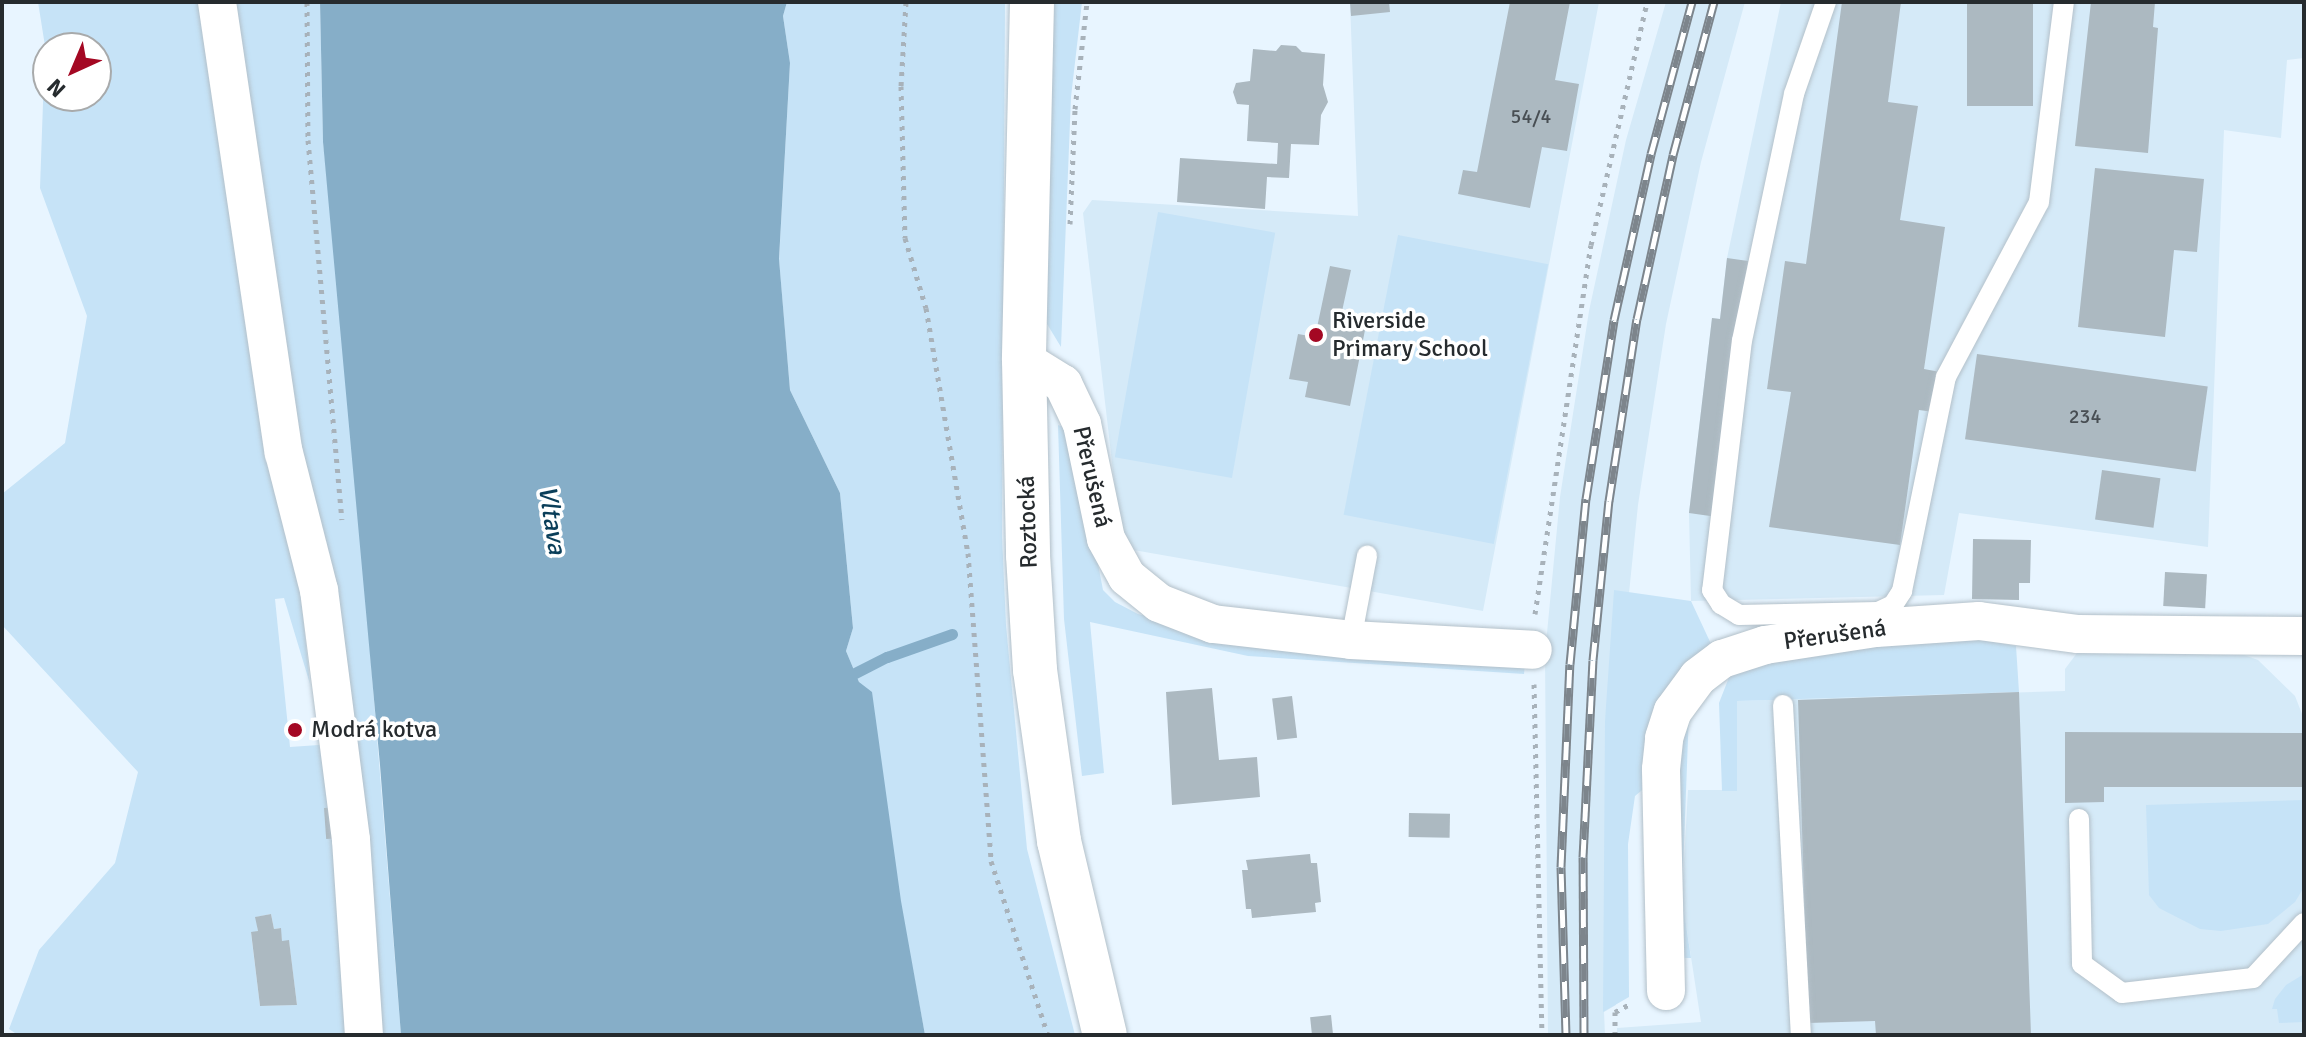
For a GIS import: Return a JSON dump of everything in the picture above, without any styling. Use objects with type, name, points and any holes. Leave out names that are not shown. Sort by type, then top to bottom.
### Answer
[{"type":"main road","name":"Roztocká","points":[[1032,2],[1024,360],[1028,555],[1035,670],[1059,841],[1105,1035]]},
{"type":"street","points":[[217,2],[284,453],[319,590],[351,840],[364,1035]]},
{"type":"street","name":"Přerušená","points":[[1024,360],[1063,384],[1082,424],[1106,539],[1127,577],[1159,603],[1213,624],[1351,640],[1533,650]]},
{"type":"street","name":"Přerušená","points":[[1666,991],[1661,769],[1664,738],[1673,711],[1698,677],[1722,659],[1742,650],[1779,642],[1876,628],[1979,621],[2078,634],[2304,636]]},
{"type":"lane","points":[[1826,2],[1794,94],[1742,340],[1712,590],[1721,604],[1739,615],[1878,612],[1893,605],[1902,591],[1946,377],[2039,202],[2064,2]]},
{"type":"lane","points":[[1351,640],[1367,556]]},
{"type":"lane","points":[[1783,705],[1801,1035]]},
{"type":"lane","points":[[2079,819],[2082,964],[2122,993],[2253,978],[2304,923]]},
{"type":"path","points":[[307,2],[308,140],[342,521]]},
{"type":"path","points":[[906,2],[901,86],[905,238],[926,308],[968,553],[991,861],[1048,1035]]},
{"type":"path","points":[[1542,1035],[1533,650],[1536,591],[1591,245],[1647,2]]},
{"type":"shaded area","points":[[38,2],[213,2],[298,568],[310,684],[284,598],[275,599],[290,747],[333,744],[358,1035],[18,1035],[9,1029],[39,950],[115,863],[138,772],[2,625],[2,494],[65,443],[87,316],[40,188],[43,112],[112,112],[112,32],[43,32]],"holes":[[[271,914],[274,929],[280,928],[282,941],[289,941],[297,1005],[260,1006],[251,933],[258,931],[256,917]]]},
{"type":"shaded area","points":[[230,2],[320,2],[323,142],[348,377],[401,1035],[372,1035]]},
{"type":"shaded area","points":[[787,2],[1005,2],[1002,536],[1006,625],[1027,849],[1075,1035],[925,1035],[859,682],[846,651],[853,628],[840,493],[790,390],[779,260],[790,63],[783,16]]},
{"type":"shaded area","points":[[1054,2],[1082,2],[1071,97],[1061,347],[1044,319]]},
{"type":"shaded area","name":"Riverside Primary School","points":[[1350,2],[1599,2],[1483,611],[1122,548],[1083,213],[1092,200],[1358,216]]},
{"type":"shaded area","points":[[1666,2],[1745,2],[1701,162],[1666,324],[1638,505],[1622,662],[1616,1005],[1604,1012],[1605,1035],[1548,1035],[1545,654],[1560,497],[1589,311],[1626,140]]},
{"type":"shaded area","points":[[1781,2],[2304,2],[2304,58],[2287,60],[2281,138],[2224,130],[2208,547],[1959,513],[1944,595],[1691,601],[1689,513],[1712,318],[1720,319],[1727,258]]},
{"type":"shaded area","points":[[1158,212],[1275,233],[1232,478],[1115,457]]},
{"type":"shaded area","points":[[1398,235],[1548,264],[1494,544],[1344,515]]},
{"type":"shaded area","points":[[1058,425],[1066,428],[1075,444],[1103,590],[1115,602],[1138,614],[1215,634],[1525,663],[1524,674],[1248,656],[1090,622],[1104,773],[1082,776],[1064,619]]},
{"type":"shaded area","points":[[1614,590],[1691,601],[1712,646],[1647,786],[1635,796],[1628,844],[1629,997],[1603,1012],[1605,721]]},
{"type":"shaded area","points":[[1977,639],[2016,646],[2019,692],[1737,701],[1737,791],[1722,791],[1719,703],[1733,667],[1871,641]]},
{"type":"shaded area","points":[[2077,653],[2244,655],[2258,660],[2295,696],[2304,719],[2304,1035],[1617,1035],[1617,1028],[1701,1022],[1682,898],[1688,790],[1737,790],[1736,701],[2065,691],[2065,669]]},
{"type":"shaded area","points":[[1689,712],[1682,898],[1691,958],[1679,958],[1672,793]]},
{"type":"shaded area","points":[[2304,800],[2304,887],[2295,902],[2268,924],[2221,931],[2200,929],[2159,908],[2149,895],[2146,805]]},
{"type":"shaded area","points":[[2304,974],[2304,1022],[2279,1023],[2277,1009],[2272,1009],[2275,999],[2286,985]]},
{"type":"water","name":"Vltava","points":[[320,2],[787,2],[783,16],[790,63],[779,259],[790,390],[840,493],[853,628],[846,651],[859,682],[872,692],[901,901],[925,1035],[401,1035],[380,765],[323,142]]},
{"type":"building","points":[[1350,2],[1389,2],[1390,12],[1351,16]]},
{"type":"building","points":[[1510,2],[1570,2],[1555,80],[1579,84],[1567,151],[1542,147],[1530,208],[1458,194],[1463,170],[1477,172]]},
{"type":"building","points":[[1842,2],[1901,2],[1888,102],[1918,106],[1900,220],[1945,227],[1924,369],[1940,372],[1934,412],[1919,410],[1900,545],[1769,527],[1791,392],[1767,389],[1785,261],[1806,264]]},
{"type":"building","points":[[1967,2],[2033,2],[2033,106],[1967,106]]},
{"type":"building","points":[[2091,2],[2155,2],[2153,27],[2158,28],[2148,153],[2075,146]]},
{"type":"building","points":[[1281,45],[1296,46],[1302,52],[1325,54],[1323,85],[1328,102],[1321,115],[1319,145],[1291,144],[1289,178],[1267,177],[1265,209],[1177,202],[1180,158],[1277,164],[1278,143],[1247,141],[1249,105],[1237,104],[1233,92],[1236,83],[1250,81],[1253,49],[1276,51]]},
{"type":"building","points":[[2095,168],[2204,179],[2197,252],[2174,250],[2165,337],[2078,327]]},
{"type":"building","points":[[1727,258],[1748,261],[1717,517],[1689,513],[1712,318],[1720,319]]},
{"type":"building","points":[[1330,266],[1351,270],[1339,325],[1365,330],[1350,406],[1305,397],[1308,382],[1289,379],[1298,334],[1315,337]]},
{"type":"building","points":[[1977,354],[2208,386],[2196,472],[1965,439]]},
{"type":"building","points":[[2102,470],[2160,478],[2153,528],[2095,520]]},
{"type":"building","points":[[1973,539],[2031,540],[2030,583],[2019,583],[2019,600],[1972,599]]},
{"type":"building","points":[[2165,572],[2207,574],[2205,608],[2163,606]]},
{"type":"building","points":[[1212,688],[1219,760],[1257,757],[1260,797],[1172,805],[1166,692]]},
{"type":"building","points":[[2019,692],[2031,1035],[1876,1035],[1875,1021],[1808,1023],[1798,700]]},
{"type":"building","points":[[1292,696],[1297,738],[1277,740],[1272,698]]},
{"type":"building","points":[[2065,732],[2304,733],[2304,787],[2104,787],[2104,802],[2065,803]]},
{"type":"building","points":[[338,807],[340,838],[326,839],[324,808]]},
{"type":"building","points":[[1409,813],[1450,814],[1450,838],[1409,837]]},
{"type":"building","points":[[1310,854],[1311,863],[1317,863],[1321,902],[1315,903],[1316,912],[1252,918],[1251,909],[1246,909],[1242,870],[1248,870],[1246,860]]},
{"type":"building","points":[[271,914],[274,929],[281,928],[282,941],[289,940],[297,1005],[260,1006],[251,932],[258,931],[255,917]]},
{"type":"building","points":[[1331,1015],[1333,1035],[1312,1035],[1310,1017]]},
{"type":"waterway","points":[[855,673],[887,657],[952,634]]},
{"type":"railway","points":[[1566,1035],[1561,867],[1570,664],[1586,499],[1614,320],[1651,154],[1692,2]]},
{"type":"railway","points":[[1584,1035],[1583,857],[1593,660],[1609,501],[1637,319],[1673,155],[1714,2]]},
{"type":"place","name":"Riverside Primary School","points":[[1316,335]]},
{"type":"place","name":"Modrá kotva","points":[[295,730]]}]
